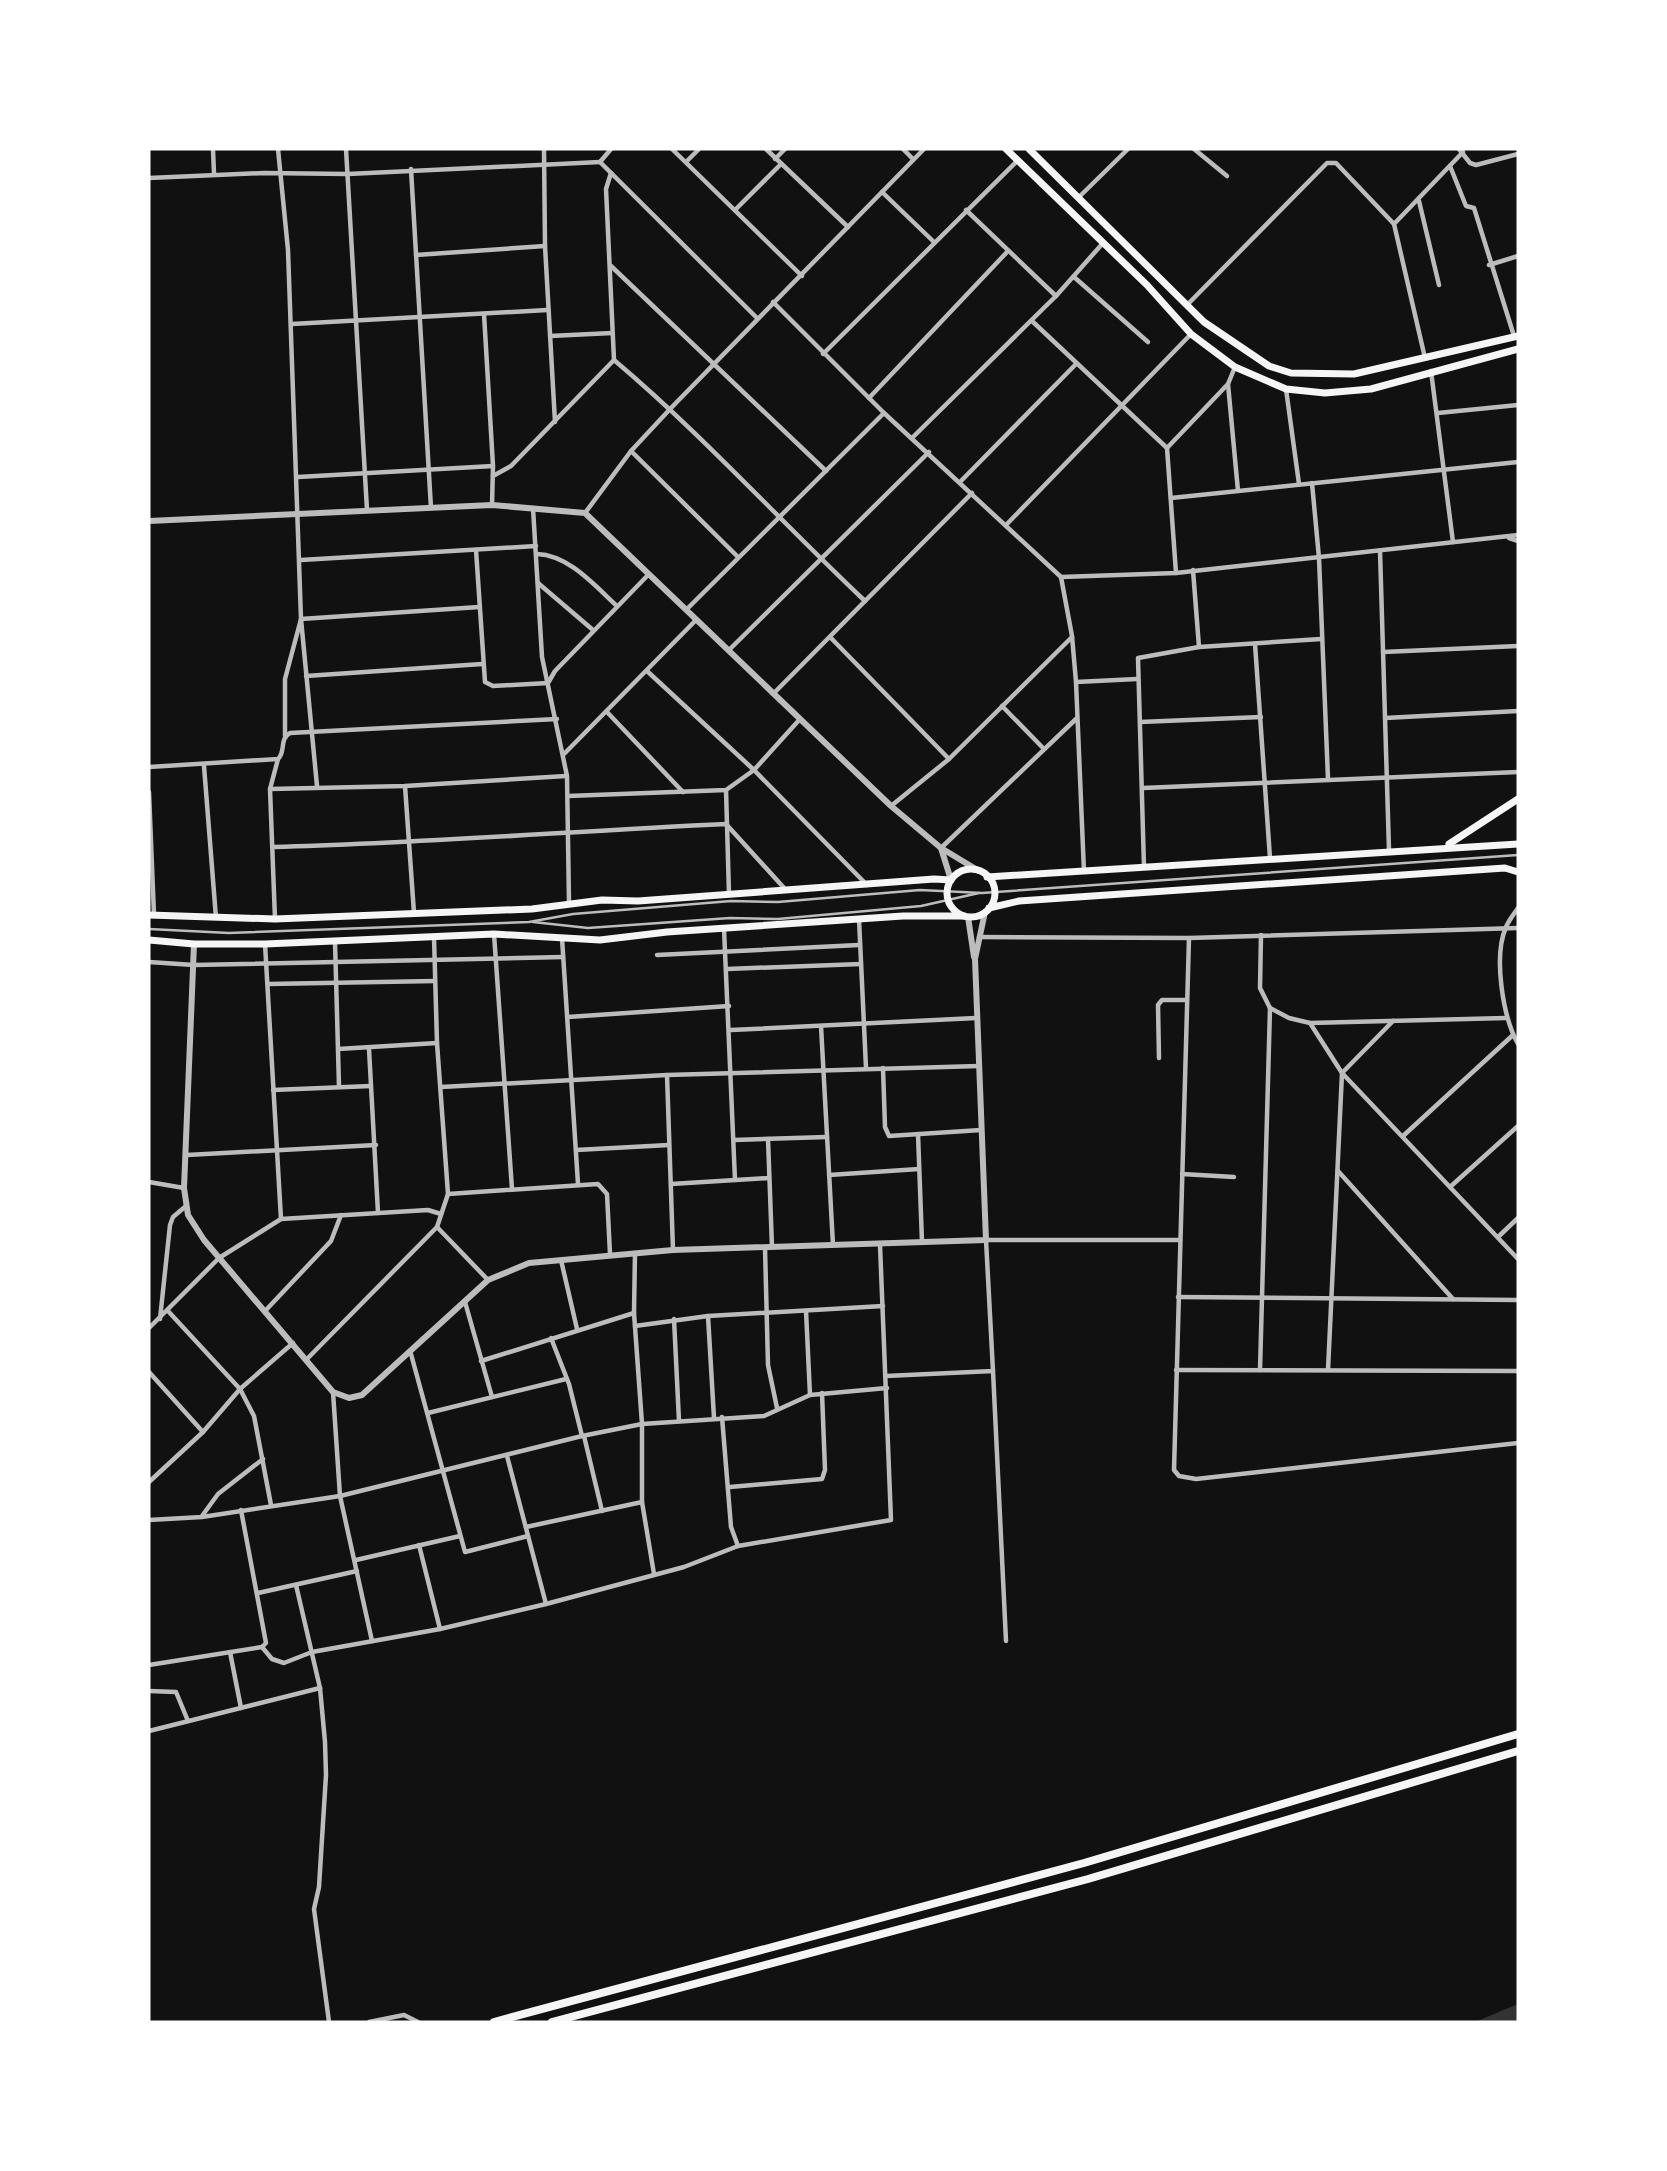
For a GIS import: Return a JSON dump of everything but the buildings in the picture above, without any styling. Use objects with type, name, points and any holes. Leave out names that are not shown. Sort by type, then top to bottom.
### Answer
[{"type":"highway","points":[[494,2022],[1084,1863],[1518,1734]]},
{"type":"highway","points":[[552,2022],[1088,1879],[1518,1751]]},
{"type":"main road","points":[[1006,149],[1104,243],[1191,334],[1235,367],[1286,389],[1348,393],[1518,349]]},
{"type":"main road","points":[[1029,149],[1204,321],[1248,354],[1291,373],[1354,374],[1516,337]]},
{"type":"main road","points":[[1445,846],[1518,799]]},
{"type":"main road","points":[[987,877],[1084,873],[1445,846],[1518,844]]},
{"type":"main road","points":[[149,940],[194,944],[265,944],[494,934],[600,940],[859,919],[966,916],[1019,901],[1386,874],[1505,868],[1518,872]]},
{"type":"main road","points":[[966,916],[954,910],[948,901],[947,890],[951,880],[960,872],[979,871],[987,877],[994,892],[987,910]]},
{"type":"main road","points":[[151,916],[275,919],[532,909],[569,903],[868,886],[933,878],[951,880]]},
{"type":"street","points":[[213,149],[214,174]]},
{"type":"street","points":[[278,149],[292,324],[301,619],[317,786]]},
{"type":"street","points":[[346,149],[367,510]]},
{"type":"street","points":[[544,149],[544,246],[555,422]]},
{"type":"street","points":[[600,162],[611,149]]},
{"type":"street","points":[[672,149],[802,276]]},
{"type":"street","points":[[686,162],[699,149]]},
{"type":"street","points":[[766,149],[848,227]]},
{"type":"street","points":[[775,159],[785,149]]},
{"type":"street","points":[[903,149],[914,159]]},
{"type":"street","points":[[585,513],[631,451],[671,408],[924,149]]},
{"type":"street","points":[[1079,197],[1128,149]]},
{"type":"street","points":[[1194,149],[1227,176]]},
{"type":"street","points":[[1394,224],[1419,201],[1461,151],[1476,165],[1518,154]]},
{"type":"street","points":[[823,354],[1018,160]]},
{"type":"street","points":[[149,178],[214,174],[348,174],[600,162],[757,318]]},
{"type":"street","points":[[1188,304],[1327,163],[1336,163],[1394,224],[1425,359]]},
{"type":"street","points":[[734,210],[780,165]]},
{"type":"street","points":[[1450,166],[1466,206],[1474,208],[1489,265],[1516,337]]},
{"type":"street","points":[[411,169],[431,508]]},
{"type":"street","points":[[611,173],[606,189],[614,360],[671,408],[778,519],[865,601]]},
{"type":"street","points":[[882,192],[934,242]]},
{"type":"street","points":[[1419,201],[1439,285]]},
{"type":"street","points":[[965,210],[1056,296]]},
{"type":"street","points":[[912,438],[1032,321],[1104,243]]},
{"type":"street","points":[[416,255],[544,246]]},
{"type":"street","points":[[869,398],[1008,251]]},
{"type":"street","points":[[1489,265],[1518,256]]},
{"type":"street","points":[[610,265],[825,471]]},
{"type":"street","points":[[1074,277],[1148,342]]},
{"type":"street","points":[[773,302],[884,413],[973,493],[1061,578],[1072,636],[1076,682],[1084,873]]},
{"type":"street","points":[[292,324],[547,310]]},
{"type":"street","points":[[484,314],[493,466],[492,505]]},
{"type":"street","points":[[1032,321],[1120,407],[1167,448],[1176,573]]},
{"type":"street","points":[[549,336],[612,333]]},
{"type":"street","points":[[1006,525],[1191,334]]},
{"type":"street","points":[[493,476],[511,466],[614,360]]},
{"type":"street","points":[[960,482],[1076,364]]},
{"type":"street","points":[[1167,448],[1228,384],[1235,367]]},
{"type":"street","points":[[1431,370],[1446,469],[1453,542]]},
{"type":"street","points":[[1228,384],[1238,491]]},
{"type":"street","points":[[1286,389],[1299,484]]},
{"type":"street","points":[[1438,413],[1518,405]]},
{"type":"street","points":[[686,610],[884,413]]},
{"type":"street","points":[[631,451],[738,557]]},
{"type":"street","points":[[729,650],[929,452]]},
{"type":"street","points":[[1171,498],[1518,462]]},
{"type":"street","points":[[298,477],[493,466]]},
{"type":"street","points":[[1312,483],[1319,558],[1328,779]]},
{"type":"street","points":[[773,694],[973,493]]},
{"type":"street","points":[[149,521],[492,505],[585,513],[891,806],[941,848],[979,871]]},
{"type":"street","points":[[533,507],[542,657],[567,776],[569,903]]},
{"type":"street","points":[[1061,578],[1176,573],[1518,535]]},
{"type":"street","points":[[1508,538],[1518,541]]},
{"type":"street","points":[[301,560],[536,546]]},
{"type":"street","points":[[476,550],[482,664],[487,685],[548,683]]},
{"type":"street","points":[[1380,551],[1389,850]]},
{"type":"street","points":[[537,554],[554,558],[579,572],[618,606]]},
{"type":"street","points":[[1193,570],[1199,647]]},
{"type":"street","points":[[548,683],[555,671],[649,574]]},
{"type":"street","points":[[538,583],[593,630]]},
{"type":"street","points":[[301,619],[478,607]]},
{"type":"street","points":[[275,919],[270,789],[285,736],[285,679],[301,619]]},
{"type":"street","points":[[564,754],[696,620]]},
{"type":"street","points":[[891,806],[949,759],[1072,636]]},
{"type":"street","points":[[830,637],[949,759]]},
{"type":"street","points":[[1144,867],[1143,788],[1136,664],[1141,655],[1199,647],[1321,639]]},
{"type":"street","points":[[1255,644],[1270,858]]},
{"type":"street","points":[[1383,652],[1518,646]]},
{"type":"street","points":[[306,676],[482,664]]},
{"type":"street","points":[[647,671],[754,770],[868,886]]},
{"type":"street","points":[[1076,682],[1137,679]]},
{"type":"street","points":[[1002,706],[1044,749]]},
{"type":"street","points":[[1385,718],[1518,711]]},
{"type":"street","points":[[607,712],[683,792]]},
{"type":"street","points":[[1140,722],[1261,717]]},
{"type":"street","points":[[941,848],[1076,718]]},
{"type":"street","points":[[285,736],[312,732],[557,719]]},
{"type":"street","points":[[568,796],[726,790],[754,770],[800,719]]},
{"type":"street","points":[[149,767],[204,766],[278,759]]},
{"type":"street","points":[[204,766],[216,919]]},
{"type":"street","points":[[1143,788],[1518,772]]},
{"type":"street","points":[[270,789],[405,786],[567,776]]},
{"type":"street","points":[[405,786],[414,913]]},
{"type":"street","points":[[726,790],[729,895]]},
{"type":"street","points":[[149,792],[151,916]]},
{"type":"street","points":[[274,847],[409,844],[569,831],[726,824]]},
{"type":"street","points":[[726,824],[787,891]]},
{"type":"street","points":[[941,848],[951,880]]},
{"type":"street","points":[[1518,908],[1506,927],[1501,953],[1506,1018],[1518,1044]]},
{"type":"street","points":[[987,910],[978,937],[975,959],[976,1018],[1006,1641]]},
{"type":"street","points":[[966,916],[975,959]]},
{"type":"street","points":[[859,919],[866,1068]]},
{"type":"street","points":[[978,937],[1189,938],[1518,928]]},
{"type":"street","points":[[724,929],[731,1030],[736,1180]]},
{"type":"street","points":[[494,934],[512,1189]]},
{"type":"street","points":[[1260,1370],[1270,1008],[1260,988],[1261,935]]},
{"type":"street","points":[[307,1359],[436,1227],[448,1194],[437,1043],[434,937]]},
{"type":"street","points":[[562,938],[578,1184]]},
{"type":"street","points":[[1189,938],[1172,1463],[1179,1476],[1187,1479],[1518,1443]]},
{"type":"street","points":[[335,942],[339,1086]]},
{"type":"street","points":[[194,944],[184,1188],[186,1206],[195,1229],[219,1258],[294,1342],[333,1392],[349,1398],[360,1397],[411,1354],[488,1280],[517,1266],[610,1254],[674,1250],[986,1240],[1180,1240]]},
{"type":"street","points":[[265,944],[281,1219]]},
{"type":"street","points":[[657,955],[859,945]]},
{"type":"street","points":[[149,962],[194,965],[563,957]]},
{"type":"street","points":[[727,970],[861,964]]},
{"type":"street","points":[[268,984],[435,981]]},
{"type":"street","points":[[1159,1058],[1158,1004],[1162,1000],[1187,1000]]},
{"type":"street","points":[[568,1017],[729,1006]]},
{"type":"street","points":[[1270,1008],[1289,1018],[1310,1023],[1506,1018]]},
{"type":"street","points":[[731,1030],[863,1026],[976,1018]]},
{"type":"street","points":[[1328,1370],[1342,1073],[1393,1021]]},
{"type":"street","points":[[1310,1023],[1342,1073],[1518,1259]]},
{"type":"street","points":[[821,1026],[833,1246]]},
{"type":"street","points":[[1403,1136],[1513,1035]]},
{"type":"street","points":[[338,1049],[437,1043]]},
{"type":"street","points":[[369,1049],[378,1213]]},
{"type":"street","points":[[441,1087],[667,1075],[979,1066]]},
{"type":"street","points":[[883,1068],[886,1132],[892,1136],[981,1130]]},
{"type":"street","points":[[667,1075],[674,1250]]},
{"type":"street","points":[[273,1090],[371,1086]]},
{"type":"street","points":[[1450,1187],[1518,1126]]},
{"type":"street","points":[[918,1134],[922,1243]]},
{"type":"street","points":[[734,1140],[827,1137]]},
{"type":"street","points":[[768,1139],[768,1365],[777,1408]]},
{"type":"street","points":[[187,1155],[376,1145]]},
{"type":"street","points":[[576,1150],[669,1145]]},
{"type":"street","points":[[829,1175],[919,1169]]},
{"type":"street","points":[[1338,1171],[1454,1300]]},
{"type":"street","points":[[1182,1174],[1234,1177]]},
{"type":"street","points":[[671,1184],[769,1178]]},
{"type":"street","points":[[149,1181],[184,1188]]},
{"type":"street","points":[[448,1194],[598,1184],[605,1188],[610,1254]]},
{"type":"street","points":[[160,1319],[170,1225],[173,1217],[186,1206]]},
{"type":"street","points":[[149,1328],[219,1258],[281,1219],[428,1210],[441,1214]]},
{"type":"street","points":[[266,1310],[331,1241],[341,1215]]},
{"type":"street","points":[[1499,1237],[1518,1218]]},
{"type":"street","points":[[436,1227],[488,1280]]},
{"type":"street","points":[[262,1647],[277,1663],[312,1652],[440,1629],[546,1604],[708,1560],[738,1546],[891,1520],[880,1245]]},
{"type":"street","points":[[635,1252],[634,1313],[642,1424],[642,1502],[654,1574]]},
{"type":"street","points":[[561,1260],[577,1329]]},
{"type":"street","points":[[1178,1297],[1518,1300]]},
{"type":"street","points":[[464,1301],[492,1397]]},
{"type":"street","points":[[635,1326],[708,1316],[883,1306]]},
{"type":"street","points":[[167,1311],[240,1389],[254,1416],[271,1505]]},
{"type":"street","points":[[806,1311],[810,1395]]},
{"type":"street","points":[[481,1361],[634,1313]]},
{"type":"street","points":[[708,1316],[714,1418]]},
{"type":"street","points":[[674,1319],[679,1421]]},
{"type":"street","points":[[551,1338],[583,1436],[602,1511]]},
{"type":"street","points":[[149,1482],[203,1432],[240,1389],[294,1342]]},
{"type":"street","points":[[411,1354],[466,1552],[528,1536]]},
{"type":"street","points":[[1176,1370],[1518,1371]]},
{"type":"street","points":[[886,1376],[993,1371]]},
{"type":"street","points":[[149,1372],[203,1432]]},
{"type":"street","points":[[428,1413],[566,1379]]},
{"type":"street","points":[[149,1520],[202,1517],[340,1496],[642,1424],[764,1416],[810,1395],[887,1388]]},
{"type":"street","points":[[333,1392],[340,1496],[372,1641]]},
{"type":"street","points":[[730,1487],[814,1482],[822,1479],[825,1470],[821,1393]]},
{"type":"street","points":[[722,1417],[730,1487],[731,1527],[738,1546]]},
{"type":"street","points":[[507,1457],[546,1604]]},
{"type":"street","points":[[202,1517],[218,1494],[263,1460]]},
{"type":"street","points":[[526,1527],[642,1502]]},
{"type":"street","points":[[241,1510],[267,1637],[262,1647]]},
{"type":"street","points":[[355,1560],[460,1536]]},
{"type":"street","points":[[419,1545],[440,1629]]},
{"type":"street","points":[[257,1593],[358,1571]]},
{"type":"street","points":[[296,1585],[320,1688],[326,1775],[319,1888],[314,1909],[329,2022]]},
{"type":"street","points":[[149,1665],[262,1647]]},
{"type":"street","points":[[230,1652],[241,1708]]},
{"type":"street","points":[[149,1731],[320,1688]]},
{"type":"street","points":[[149,1691],[176,1692],[188,1721]]},
{"type":"street","points":[[369,2022],[404,2015],[418,2022]]},
{"type":"lane","points":[[149,929],[229,933],[528,922],[588,928],[730,918],[778,919],[948,901],[982,893],[1518,855]]},
{"type":"lane","points":[[528,922],[573,914],[705,903],[778,902],[947,890],[982,893]]},
{"type":"shaded area","points":[[1518,2004],[1518,2022],[1475,2022]]}]
